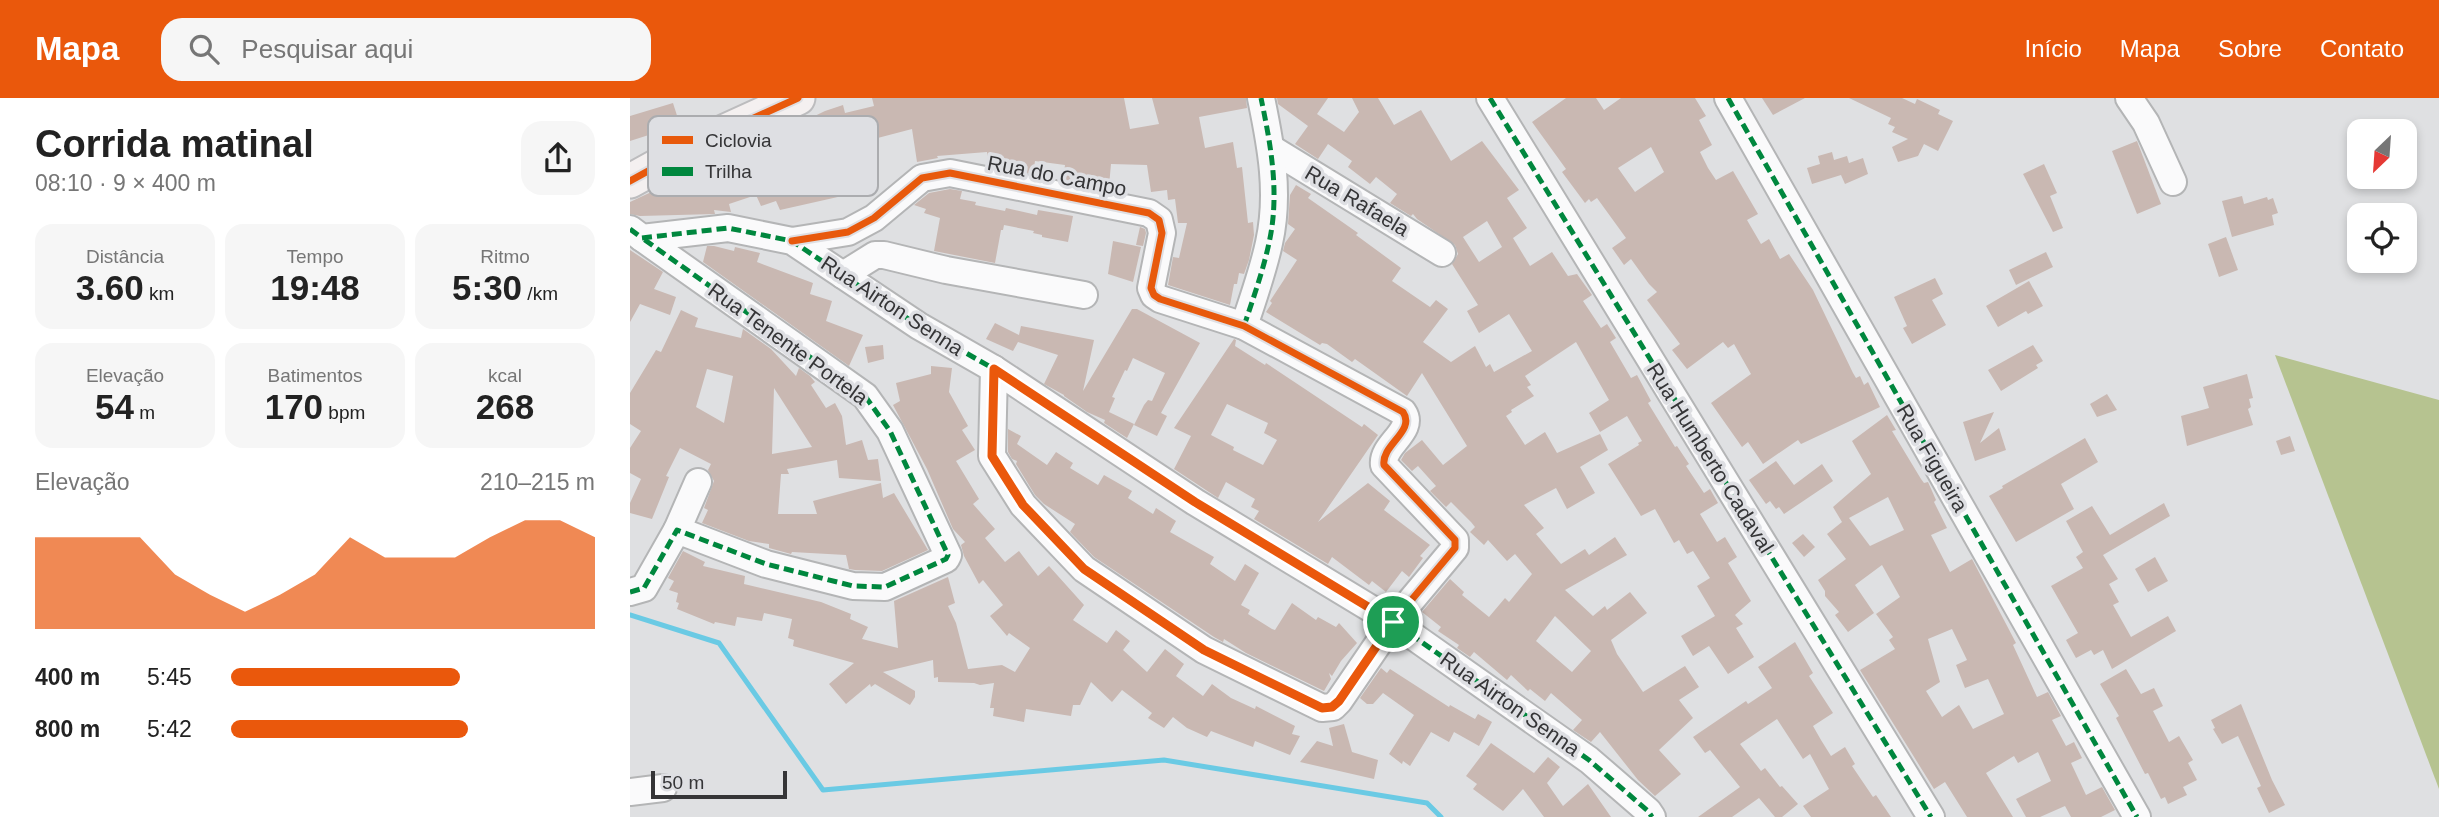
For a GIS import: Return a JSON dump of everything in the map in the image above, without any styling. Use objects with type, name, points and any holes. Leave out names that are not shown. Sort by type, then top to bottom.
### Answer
[{"type":"main road","points":[[758,116],[798,98]]},
{"type":"main road","points":[[630,181],[648,171]]},
{"type":"street","points":[[994,369],[992,456],[1023,505],[1084,569],[1204,650],[1322,708],[1332,707],[1339,701],[1393,622],[1451,555],[1455,540],[1384,465],[1384,454],[1406,424],[1403,412],[1244,326],[1269,243],[1275,195],[1272,149],[1261,98]]},
{"type":"street","name":"Rua Humberto Cadaval","points":[[1490,98],[1931,817]]},
{"type":"street","name":"Rua Figueira","points":[[1728,98],[2137,817]]},
{"type":"street","points":[[2129,98],[2146,123],[2174,182]]},
{"type":"street","name":"Rua Rafaela","points":[[1272,149],[1442,253]]},
{"type":"street","name":"Rua do Campo","points":[[792,241],[848,232],[874,218],[922,178],[950,173],[1149,213],[1159,220],[1162,233],[1151,288],[1154,295],[1244,326]]},
{"type":"street","name":"Rua Airton Senna","points":[[636,233],[728,228],[792,241],[919,326],[994,369],[1195,502],[1393,622],[1589,760],[1652,817]]},
{"type":"street","name":"Rua Tenente Portela","points":[[636,233],[865,396],[890,431],[948,555],[946,559],[885,587],[853,586],[766,564],[677,530]]},
{"type":"street","points":[[843,275],[875,255],[884,255],[946,270],[1084,295]]},
{"type":"street","points":[[630,592],[644,588],[677,530],[698,482]]},
{"type":"street","points":[[630,792],[663,788]]},
{"type":"green space","points":[[2275,355],[2439,400],[2439,789]]},
{"type":"building","points":[[872,98],[1124,98],[1130,129],[1159,124],[1152,98],[1246,98],[1247,108],[1199,117],[1205,148],[1233,142],[1237,168],[1242,167],[1248,223],[1253,222],[1254,235],[1249,260],[1244,274],[1239,273],[1237,284],[1234,284],[1230,305],[1168,285],[1173,257],[1179,258],[1187,223],[1178,223],[1175,199],[1168,200],[1167,190],[1151,192],[1147,165],[1111,164],[1109,186],[1063,180],[1065,165],[1035,161],[1033,174],[988,165],[987,152],[937,156],[938,158],[917,162],[912,129],[878,138],[878,116],[815,116],[843,105],[845,113],[874,106]]},
{"type":"building","points":[[1277,98],[1328,98],[1317,114],[1344,132],[1359,112],[1352,98],[1378,98],[1394,125],[1421,110],[1451,161],[1482,141],[1519,190],[1507,198],[1527,228],[1513,238],[1530,266],[1552,252],[1568,276],[1577,274],[1592,295],[1583,301],[1601,328],[1607,324],[1616,338],[1610,342],[1631,378],[1637,375],[1651,401],[1648,403],[1675,447],[1677,446],[1689,464],[1686,466],[1704,493],[1710,489],[1718,503],[1700,514],[1717,542],[1725,537],[1737,557],[1728,563],[1751,601],[1735,615],[1743,624],[1736,628],[1754,657],[1728,674],[1709,646],[1693,656],[1681,636],[1715,616],[1697,586],[1710,578],[1693,551],[1687,554],[1679,540],[1674,543],[1655,509],[1641,516],[1608,464],[1642,441],[1627,416],[1600,432],[1589,413],[1609,400],[1576,342],[1525,376],[1531,385],[1527,387],[1534,396],[1506,416],[1525,445],[1545,432],[1557,453],[1600,434],[1608,450],[1580,467],[1595,493],[1567,509],[1556,488],[1524,505],[1544,528],[1536,534],[1561,564],[1585,549],[1589,555],[1615,537],[1627,555],[1565,590],[1593,616],[1605,606],[1607,610],[1630,592],[1647,613],[1611,640],[1617,654],[1643,692],[1685,666],[1699,687],[1679,700],[1693,718],[1659,750],[1681,774],[1655,796],[1638,780],[1600,732],[1591,742],[1573,730],[1582,720],[1551,693],[1545,701],[1530,689],[1528,691],[1511,675],[1507,680],[1474,652],[1470,657],[1457,648],[1459,645],[1438,631],[1441,627],[1422,612],[1450,579],[1464,592],[1462,595],[1489,617],[1505,598],[1509,602],[1532,574],[1515,554],[1507,561],[1488,540],[1484,545],[1470,532],[1475,527],[1451,502],[1446,507],[1430,491],[1436,486],[1418,466],[1412,471],[1401,460],[1405,453],[1422,440],[1443,465],[1467,446],[1422,373],[1407,396],[1355,359],[1352,362],[1327,344],[1320,345],[1266,312],[1272,303],[1270,301],[1297,260],[1283,251],[1295,229],[1288,224],[1290,195],[1296,185],[1311,194],[1308,198],[1358,233],[1356,235],[1401,268],[1392,281],[1430,307],[1436,300],[1448,309],[1423,342],[1451,362],[1475,346],[1486,367],[1490,364],[1494,372],[1532,351],[1509,314],[1479,333],[1467,311],[1478,305],[1452,264],[1458,254],[1455,245],[1413,214],[1411,216],[1390,203],[1397,194],[1376,177],[1370,184],[1348,167],[1352,161],[1328,144],[1318,159],[1295,144],[1308,126],[1278,104]],"holes":[[[1487,221],[1502,247],[1479,262],[1463,237]],[[1555,616],[1591,651],[1572,672],[1536,641]]]},
{"type":"building","points":[[1566,98],[1596,98],[1604,110],[1621,98],[1695,98],[1706,116],[1699,120],[1712,145],[1700,152],[1708,168],[1716,180],[1733,171],[1758,214],[1747,220],[1761,244],[1769,239],[1780,259],[1789,254],[1813,290],[1853,373],[1856,378],[1860,376],[1864,385],[1868,382],[1880,407],[1801,444],[1798,440],[1763,464],[1748,442],[1742,447],[1711,403],[1751,374],[1734,344],[1728,348],[1723,342],[1687,369],[1672,350],[1680,344],[1647,300],[1657,292],[1631,259],[1624,265],[1612,248],[1626,238],[1597,198],[1591,202],[1589,199],[1585,203],[1562,172],[1566,169],[1532,122]],"holes":[[[1651,147],[1664,172],[1635,192],[1618,168]]]},
{"type":"building","points":[[1762,98],[1805,98],[1773,115]]},
{"type":"building","points":[[1849,98],[1902,98],[1915,104],[1917,99],[1940,110],[1938,114],[1953,121],[1938,151],[1924,144],[1918,156],[1898,162],[1892,147],[1908,139],[1892,132],[1895,127],[1888,124],[1891,118]]},
{"type":"building","points":[[673,103],[677,116],[648,116],[648,135],[630,141],[630,116]]},
{"type":"building","points":[[2137,141],[2161,204],[2137,214],[2112,151]]},
{"type":"building","points":[[1832,152],[1834,160],[1847,156],[1849,163],[1863,158],[1868,174],[1845,184],[1841,175],[1812,184],[1807,168],[1820,164],[1818,156]]},
{"type":"building","points":[[2044,164],[2057,193],[2050,196],[2063,228],[2053,232],[2023,174]]},
{"type":"building","points":[[950,189],[962,191],[960,199],[976,202],[975,205],[1037,215],[1038,210],[1073,216],[1068,242],[1004,225],[995,263],[934,251],[940,218],[924,213],[926,209],[914,205],[929,193]]},
{"type":"building","points":[[648,194],[648,196],[753,196],[729,204],[731,212],[714,210],[715,214],[640,216],[630,214],[630,202]]},
{"type":"building","points":[[756,196],[842,196],[780,210],[776,201],[761,206]]},
{"type":"building","points":[[2242,196],[2244,204],[2267,197],[2268,200],[2273,198],[2278,213],[2272,215],[2274,225],[2232,237],[2222,201]]},
{"type":"building","points":[[1140,227],[1145,229],[1146,233],[1143,246],[1136,245]]},
{"type":"building","points":[[2226,237],[2238,270],[2219,277],[2208,244]]},
{"type":"building","points":[[1113,241],[1141,247],[1133,282],[1108,274]]},
{"type":"building","points":[[707,246],[734,251],[735,247],[760,253],[757,262],[813,283],[810,294],[832,301],[826,321],[863,335],[849,366],[703,262]]},
{"type":"building","points":[[630,250],[663,272],[654,289],[676,297],[670,315],[640,304],[630,322]]},
{"type":"building","points":[[2046,252],[2053,267],[2016,285],[2009,270]]},
{"type":"building","points":[[1935,278],[1943,294],[1932,300],[1946,325],[1912,344],[1903,328],[1907,326],[1894,297]]},
{"type":"building","points":[[2029,281],[2043,306],[2028,314],[2026,311],[1998,327],[1986,306]]},
{"type":"building","points":[[1132,309],[1137,309],[1200,343],[1161,413],[1167,416],[1157,436],[1134,425],[1144,405],[1148,400],[1152,401],[1165,373],[1133,358],[1127,371],[1125,370],[1112,397],[1115,398],[1109,412],[1134,424],[1127,438],[1104,423],[1105,420],[1087,412],[1044,384],[1058,355],[1018,342],[1013,351],[986,339],[995,323],[1019,335],[1021,326],[1094,340],[1083,391]]},
{"type":"building","points":[[681,310],[698,318],[695,327],[741,338],[743,329],[771,349],[796,376],[799,368],[810,376],[815,382],[811,385],[826,408],[835,403],[842,416],[846,445],[862,440],[868,460],[878,459],[881,481],[839,478],[837,460],[787,469],[789,474],[781,474],[778,514],[817,514],[813,501],[881,483],[883,498],[894,493],[928,550],[882,571],[855,570],[849,569],[846,555],[791,554],[769,548],[769,544],[749,541],[702,523],[708,510],[704,508],[714,481],[708,470],[711,464],[680,448],[666,476],[669,477],[652,519],[630,513],[630,503],[641,479],[630,473],[630,448],[641,431],[630,424],[630,393],[656,350],[661,352]],"holes":[[[707,369],[733,376],[724,423],[696,407]],[[774,388],[812,447],[772,454]]]},
{"type":"building","points":[[1234,339],[1235,346],[1378,435],[1318,522],[1368,483],[1390,501],[1384,510],[1430,545],[1420,556],[1423,558],[1409,577],[1402,571],[1386,592],[1372,581],[1369,585],[1332,557],[1328,564],[1254,519],[1259,511],[1251,507],[1255,499],[1226,482],[1218,498],[1174,469],[1191,436],[1174,428]],"holes":[[[1227,404],[1268,423],[1264,433],[1277,440],[1263,465],[1211,435]]]},
{"type":"building","points":[[883,345],[884,359],[868,363],[865,347]]},
{"type":"building","points":[[2033,345],[2043,361],[2036,365],[2038,368],[2001,391],[1988,370]]},
{"type":"building","points":[[931,366],[952,368],[949,392],[968,426],[962,430],[975,450],[956,461],[979,499],[973,504],[995,529],[985,538],[1005,562],[1019,551],[1038,576],[1049,566],[1084,605],[1073,620],[1107,643],[1116,630],[1130,641],[1123,650],[1147,672],[1165,649],[1184,664],[1176,676],[1203,696],[1212,684],[1231,698],[1255,709],[1256,706],[1295,726],[1292,734],[1300,736],[1290,755],[1255,741],[1253,747],[1211,731],[1207,737],[1187,728],[1173,717],[1164,728],[1148,718],[1152,713],[1122,690],[1112,702],[1091,682],[1080,705],[1073,705],[1071,716],[1026,709],[1024,722],[993,716],[994,708],[990,708],[994,683],[980,685],[938,682],[938,677],[934,678],[933,660],[883,672],[915,691],[910,705],[875,684],[871,687],[870,684],[846,704],[829,684],[854,663],[793,646],[794,640],[788,638],[792,619],[764,613],[762,621],[737,617],[735,626],[714,624],[677,609],[678,593],[669,590],[674,581],[668,578],[683,551],[705,562],[703,566],[745,576],[744,584],[821,602],[851,614],[850,619],[868,627],[862,639],[898,648],[894,601],[948,577],[955,603],[948,606],[956,623],[968,669],[1002,665],[1015,672],[1030,648],[1009,633],[1007,636],[990,616],[1003,605],[983,580],[979,584],[964,556],[961,545],[965,542],[953,529],[927,469],[893,405],[900,401],[896,383],[931,374]]},
{"type":"building","points":[[2247,374],[2253,398],[2249,399],[2251,407],[2248,409],[2253,425],[2187,446],[2181,416],[2209,408],[2203,387]]},
{"type":"building","points":[[2107,394],[2117,410],[2097,417],[2090,404]]},
{"type":"building","points":[[1994,412],[1980,443],[1999,428],[2006,450],[1975,461],[1963,422]]},
{"type":"building","points":[[1887,415],[1896,430],[1892,431],[1921,479],[1924,483],[1928,482],[1936,500],[1934,502],[1947,528],[1931,535],[1950,572],[1972,559],[2016,643],[2013,645],[2037,697],[2048,692],[2061,716],[2052,720],[2066,746],[2074,742],[2082,758],[2071,763],[2086,795],[2102,787],[2115,810],[2101,817],[2071,817],[2065,806],[2040,817],[2026,817],[2016,799],[2051,781],[2038,752],[2018,763],[2014,756],[1986,773],[2013,817],[1967,817],[1945,782],[1934,789],[1860,670],[1895,649],[1889,640],[1893,637],[1876,614],[1900,597],[1882,565],[1855,585],[1874,613],[1848,632],[1835,615],[1839,612],[1825,596],[1818,580],[1846,559],[1827,534],[1842,522],[1833,507],[1871,474],[1852,441]],"holes":[[[1888,497],[1904,530],[1870,546],[1849,518]],[[1952,629],[1967,660],[1956,665],[1965,688],[1988,679],[2004,714],[1973,729],[1959,705],[1942,717],[1926,691],[1940,682],[1928,639]]]},
{"type":"building","points":[[1008,429],[1021,436],[1017,444],[1047,465],[1056,452],[1073,463],[1070,468],[1098,485],[1104,475],[1132,491],[1128,498],[1153,514],[1156,508],[1176,521],[1170,532],[1214,557],[1210,564],[1235,581],[1245,564],[1259,573],[1241,605],[1250,610],[1248,614],[1272,629],[1275,630],[1292,603],[1316,620],[1318,617],[1336,627],[1339,623],[1357,643],[1332,676],[1329,673],[1331,679],[1324,691],[1246,653],[1224,639],[1223,642],[1214,637],[1094,557],[1070,532],[1075,524],[1035,495],[1016,464],[1017,461],[1012,459],[1008,452]]},
{"type":"building","points":[[2290,436],[2295,451],[2281,455],[2276,441]]},
{"type":"building","points":[[2085,438],[2098,462],[2061,484],[2074,509],[2016,542],[1989,496]]},
{"type":"building","points":[[1776,461],[1794,485],[1822,464],[1833,481],[1784,514],[1770,501],[1766,504],[1749,480]]},
{"type":"building","points":[[2164,503],[2170,516],[2103,555],[2118,579],[2109,584],[2119,602],[2113,605],[2131,637],[2168,616],[2176,631],[2112,669],[2103,650],[2094,655],[2091,650],[2076,658],[2066,640],[2078,633],[2051,586],[2083,568],[2076,557],[2083,552],[2066,521],[2092,506],[2110,535]]},
{"type":"building","points":[[1803,534],[1815,547],[1804,557],[1792,543]]},
{"type":"building","points":[[2155,557],[2168,581],[2148,592],[2135,569]]},
{"type":"building","points":[[1795,642],[1813,673],[1809,676],[1833,713],[1813,726],[1831,756],[1845,747],[1855,764],[1852,766],[1873,797],[1876,795],[1891,817],[1811,817],[1803,806],[1829,789],[1810,754],[1803,759],[1777,719],[1740,744],[1761,771],[1765,768],[1798,804],[1782,817],[1775,817],[1759,798],[1732,817],[1698,817],[1740,787],[1710,750],[1705,753],[1693,737],[1746,701],[1748,704],[1772,688],[1758,667]]},
{"type":"building","points":[[1381,668],[1387,673],[1390,669],[1449,707],[1450,705],[1475,719],[1478,714],[1492,722],[1479,746],[1454,732],[1449,742],[1431,732],[1410,766],[1403,761],[1402,764],[1389,754],[1414,715],[1383,693],[1373,704],[1367,704],[1360,698]]},
{"type":"building","points":[[2126,669],[2141,694],[2154,688],[2163,706],[2153,711],[2169,742],[2179,736],[2193,760],[2188,763],[2197,780],[2183,787],[2187,795],[2168,804],[2165,797],[2161,799],[2148,773],[2145,774],[2116,718],[2119,716],[2100,684]]},
{"type":"building","points":[[2241,704],[2285,805],[2269,813],[2257,788],[2261,786],[2238,736],[2222,744],[2213,729],[2215,728],[2211,720]]},
{"type":"building","points":[[1344,724],[1352,752],[1378,760],[1374,779],[1300,762],[1317,741],[1333,746],[1329,728]]},
{"type":"building","points":[[1491,743],[1534,773],[1548,757],[1560,767],[1547,783],[1563,806],[1588,784],[1611,817],[1544,817],[1523,789],[1503,811],[1473,789],[1477,784],[1466,776]]},
{"type":"waterway","points":[[630,615],[719,643],[823,790],[1164,760],[1427,803],[1441,817]]},
{"type":"marked path","points":[[1244,326],[1267,253],[1274,206],[1271,152],[1261,98]]},
{"type":"marked path","points":[[1490,98],[1931,817]]},
{"type":"marked path","points":[[1728,98],[2137,817]]},
{"type":"marked path","points":[[630,229],[642,238],[728,228],[792,241],[919,326],[994,369],[1195,502],[1393,622],[1589,760],[1652,817]]},
{"type":"marked path","points":[[630,592],[644,588],[677,530],[766,564],[853,586],[885,587],[946,559],[948,555],[890,431],[865,396],[642,238]]},
{"type":"cycle path","points":[[758,116],[798,98]]},
{"type":"cycle path","points":[[630,181],[648,171]]},
{"type":"cycle path","points":[[792,241],[848,232],[874,218],[922,178],[950,173],[1149,213],[1159,220],[1162,233],[1151,288],[1154,295],[1244,326],[1403,412],[1405,425],[1384,458],[1384,465],[1455,540],[1455,548],[1393,622],[1339,701],[1333,707],[1322,708],[1204,650],[1084,569],[1023,505],[992,456],[994,369]]},
{"type":"route","points":[[994,369],[1195,502],[1393,622],[1339,701],[1332,707],[1322,708],[1204,650],[1084,569],[1023,505],[992,456],[994,369]]}]
